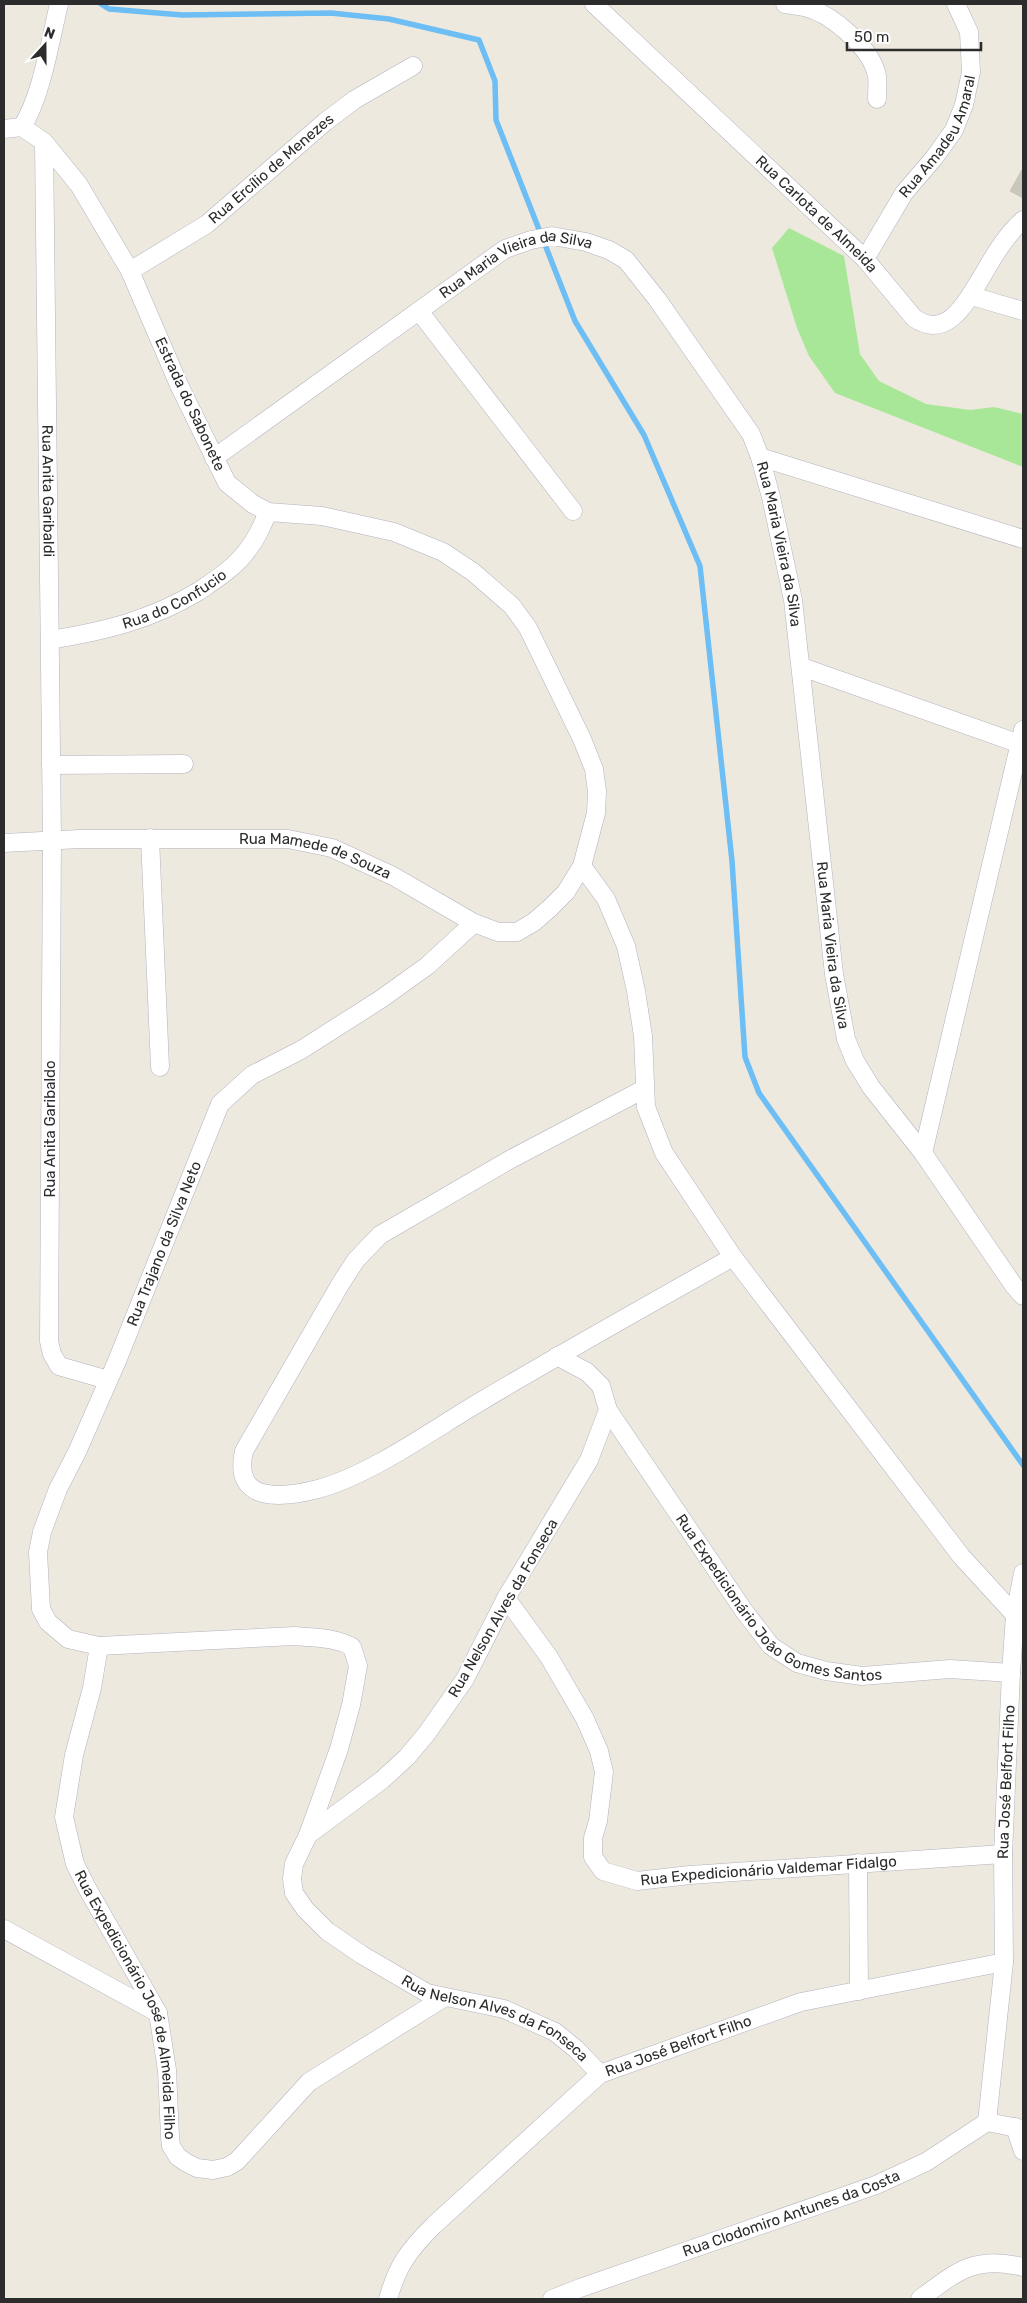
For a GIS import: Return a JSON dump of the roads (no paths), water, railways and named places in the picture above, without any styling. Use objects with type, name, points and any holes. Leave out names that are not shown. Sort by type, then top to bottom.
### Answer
[{"type":"street","points":[[4,129],[26,121],[48,50],[59,4]]},
{"type":"street","name":"Rua Carlota de Almeida","points":[[597,4],[865,259],[914,318],[922,324],[940,324],[958,312],[972,296],[1015,226],[1023,220]]},
{"type":"street","points":[[785,4],[809,8],[831,19],[848,33],[866,52],[877,76],[877,99]]},
{"type":"street","name":"Rua Amadeu Amaral","points":[[865,259],[904,193],[934,158],[954,130],[964,105],[971,72],[969,32],[956,4]]},
{"type":"street","name":"Rua Ercílio de Menezes","points":[[130,271],[207,224],[325,122],[354,100],[413,66]]},
{"type":"street","name":"Estrada do Sabonete","points":[[26,121],[79,185],[130,271],[179,385],[227,483],[253,504],[268,512],[322,516],[394,532],[443,552],[473,572],[512,606],[528,628],[562,694],[594,769],[597,791],[596,813],[582,866]]},
{"type":"street","name":"Rua Anita Garibaldi","points":[[44,142],[52,839]]},
{"type":"street","name":"Rua Maria Vieira da Silva","points":[[214,458],[504,249],[531,240],[552,236],[586,242],[609,250],[626,260],[657,299],[751,434],[772,497],[793,600],[802,667],[834,974],[846,1039],[855,1061],[871,1087],[923,1153],[1014,1286],[1023,1296]]},
{"type":"street","points":[[972,296],[1023,311]]},
{"type":"street","points":[[419,311],[573,511]]},
{"type":"street","points":[[760,457],[1023,539]]},
{"type":"street","name":"Rua do Confucio","points":[[50,640],[101,631],[141,620],[171,608],[218,579],[246,553],[258,535],[268,512]]},
{"type":"street","points":[[802,667],[1022,739],[923,1153]]},
{"type":"street","points":[[51,765],[184,764]]},
{"type":"street","points":[[150,838],[160,1067]]},
{"type":"street","name":"Rua Mamede de Souza","points":[[4,843],[52,839],[288,839],[332,848],[393,876],[474,923],[498,932],[517,932],[534,922],[566,892],[582,866]]},
{"type":"street","name":"Rua Anita Garibaldo","points":[[52,839],[49,1340],[52,1354],[59,1366],[108,1380]]},
{"type":"street","points":[[582,866],[606,898],[626,946],[643,1036],[646,1107],[652,1127],[664,1153],[733,1257],[961,1556],[1019,1617]]},
{"type":"street","name":"Rua Trajano da Silva Neto","points":[[99,1646],[68,1639],[48,1622],[41,1609],[38,1552],[42,1532],[108,1380],[220,1104],[252,1075],[301,1050],[427,966],[474,923]]},
{"type":"street","points":[[644,1089],[511,1159],[380,1235],[356,1260],[341,1283],[244,1451],[241,1466],[244,1482],[254,1490],[268,1494],[289,1495],[320,1489],[358,1474],[557,1356],[733,1257]]},
{"type":"street","points":[[557,1356],[586,1372],[600,1386],[608,1410]]},
{"type":"street","name":"Rua Nelson Alves da Fonseca","points":[[308,1836],[382,1780],[407,1757],[427,1733],[465,1679],[506,1598],[574,1488],[589,1460],[608,1410]]},
{"type":"street","name":"Rua Expedicionário João Gomes Santos","points":[[608,1410],[744,1611],[771,1646],[797,1664],[826,1671],[862,1676],[950,1669],[1011,1673]]},
{"type":"street","name":"Rua José Belfort Filho","points":[[987,2122],[1004,1962],[1003,1854],[1011,1673],[1023,1573]]},
{"type":"street","name":"Rua Expedicionário Valdemar Fidalgo","points":[[506,1598],[549,1657],[585,1719],[599,1751],[604,1772],[598,1821],[593,1838],[593,1857],[603,1871],[637,1881],[858,1863],[1003,1854]]},
{"type":"street","name":"Rua Nelson Alves da Fonseca","points":[[99,1646],[295,1636],[336,1640],[352,1647],[358,1666],[351,1705],[339,1749],[308,1836],[294,1864],[292,1879],[294,1892],[305,1909],[327,1930],[362,1955],[428,1993],[504,2010],[548,2028],[576,2049],[600,2074]]},
{"type":"street","name":"Rua Expedicionário José de Almeida Filho","points":[[99,1646],[92,1688],[74,1755],[64,1817],[70,1847],[83,1880],[158,2012],[167,2070],[171,2146],[178,2157],[197,2168],[213,2170],[238,2161],[309,2082],[444,1997]]},
{"type":"street","points":[[858,1863],[859,1991]]},
{"type":"street","points":[[4,1929],[158,2012]]},
{"type":"street","name":"Rua José Belfort Filho","points":[[388,2299],[400,2263],[413,2246],[434,2224],[600,2074],[801,2002],[1004,1962]]},
{"type":"street","points":[[987,2122],[1019,2128],[1023,2151]]},
{"type":"street","name":"Rua Clodomiro Antunes da Costa","points":[[552,2299],[876,2185],[926,2162],[987,2122]]},
{"type":"street","points":[[920,2299],[961,2270],[980,2263],[1006,2263],[1023,2267]]},
{"type":"waterway","points":[[101,4],[109,9],[182,15],[331,13],[389,19],[479,40],[495,81],[496,120],[575,321],[644,435],[700,566],[732,861],[745,1057],[759,1093],[1023,1465]]}]
